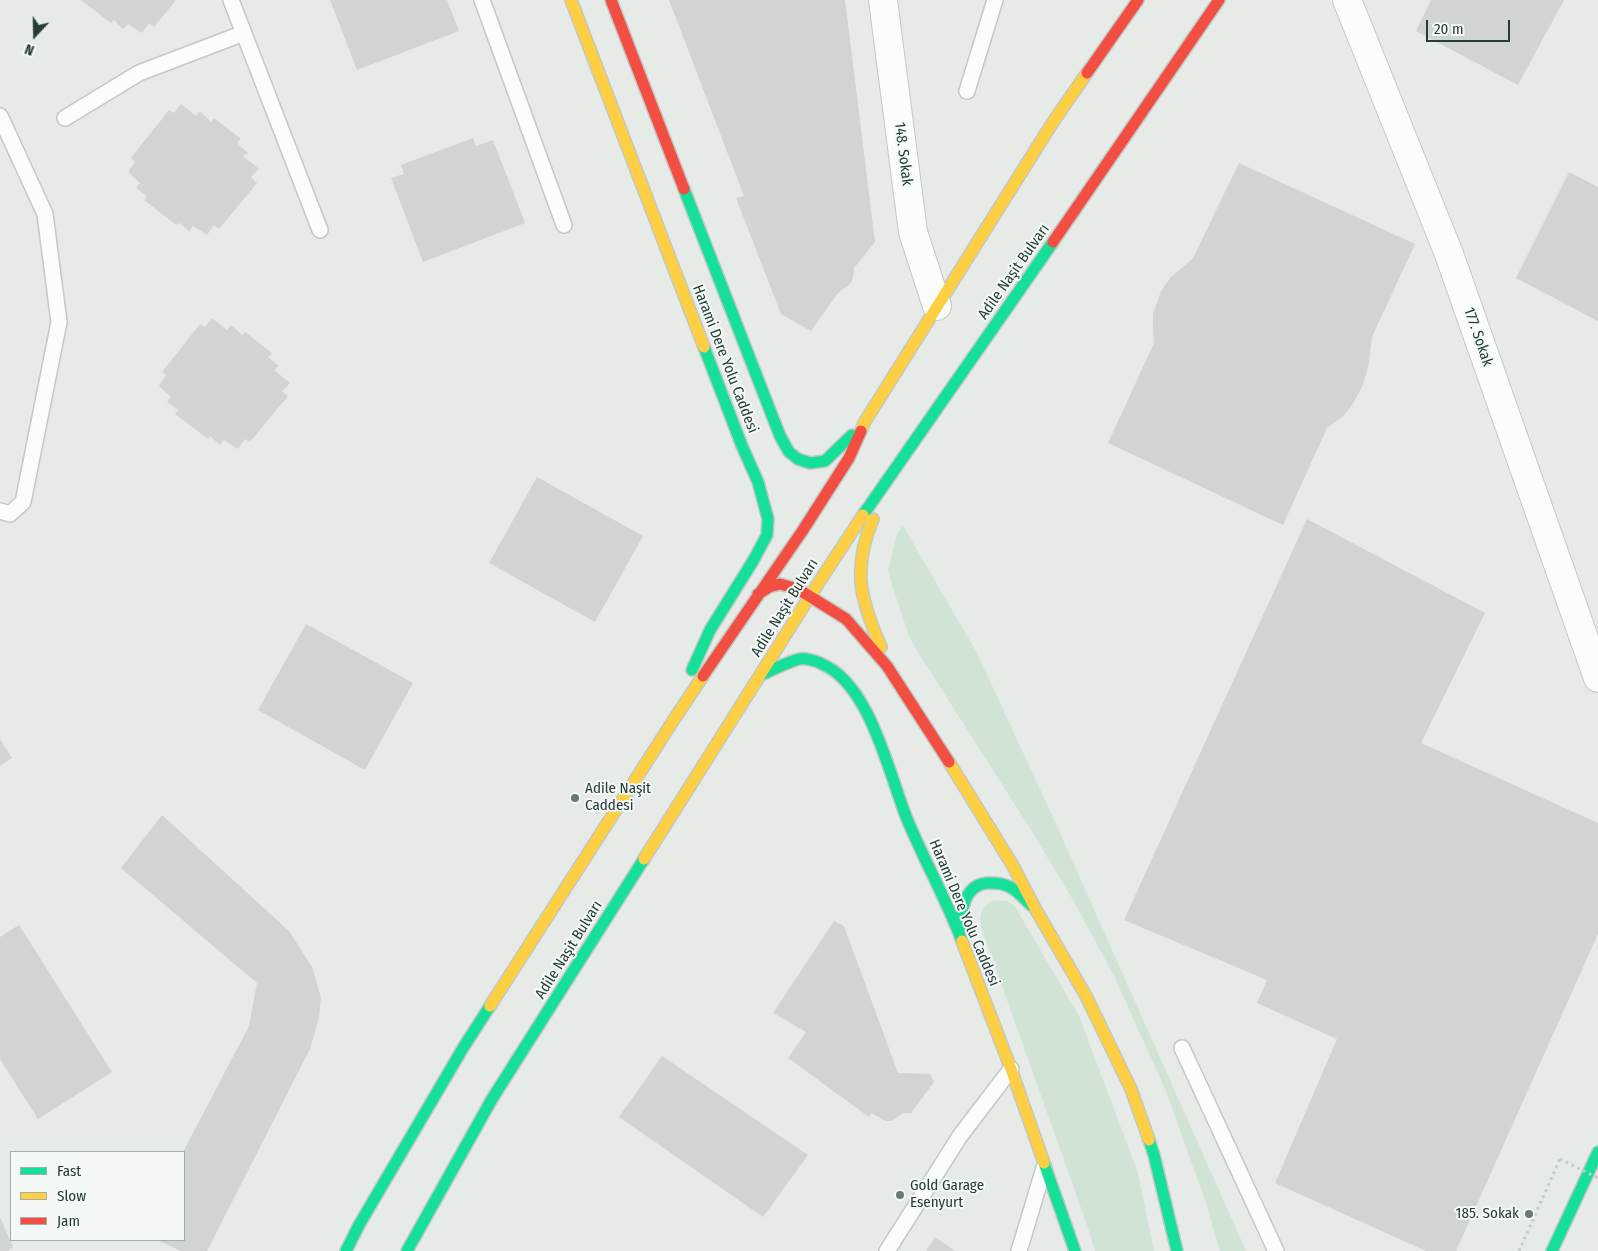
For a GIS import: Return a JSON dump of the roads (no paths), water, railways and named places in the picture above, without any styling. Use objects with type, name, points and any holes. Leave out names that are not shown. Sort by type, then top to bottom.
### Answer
[{"type":"main road","name":"Harami Dere Yolu Caddesi","points":[[572,0],[742,446],[758,482],[768,519],[767,535],[710,630],[696,658],[673,721]]},
{"type":"main road","name":"Harami Dere Yolu Caddesi","points":[[611,0],[780,436],[789,452],[798,459],[810,463],[825,461],[864,423]]},
{"type":"main road","name":"Adile Naşit Bulvarı","points":[[346,1251],[359,1225],[463,1048],[673,721],[803,530],[849,458],[864,423],[1053,122],[1138,0]]},
{"type":"main road","name":"Adile Naşit Bulvarı","points":[[407,1251],[492,1099],[810,596],[905,453],[1075,211],[1219,0]]},
{"type":"main road","points":[[895,678],[870,623],[861,588],[859,567],[860,553],[867,530],[905,453]]},
{"type":"main road","points":[[758,594],[769,587],[780,584],[798,589],[846,619],[887,666],[923,721],[1013,866],[1086,996],[1130,1089],[1154,1155],[1177,1251]]},
{"type":"main road","name":"Harami Dere Yolu Caddesi","points":[[761,675],[800,659],[821,662],[840,674],[854,691],[866,712],[881,745],[907,819],[959,933],[1011,1069],[1075,1251]]},
{"type":"main road","points":[[959,933],[961,910],[967,893],[977,884],[991,883],[1010,887],[1036,910]]},
{"type":"main road","points":[[1552,1251],[1598,1152]]},
{"type":"street","name":"148. Sokak","points":[[883,0],[913,232],[937,306]]},
{"type":"street","name":"177. Sokak","points":[[1347,0],[1449,254],[1598,678]]},
{"type":"lane","points":[[231,0],[320,230]]},
{"type":"lane","points":[[482,0],[564,225]]},
{"type":"lane","points":[[967,91],[995,0]]},
{"type":"lane","points":[[65,118],[139,73],[244,33]]},
{"type":"lane","points":[[0,116],[45,214],[59,322],[23,502],[10,514],[0,511]]},
{"type":"lane","points":[[1182,1048],[1276,1251]]},
{"type":"lane","points":[[887,1251],[960,1136],[1011,1069]]},
{"type":"lane","points":[[1020,1251],[1045,1164]]},
{"type":"place","name":"Adile Naşit Caddesi","points":[[575,798]]},
{"type":"place","name":"Gold Garage Esenyurt","points":[[900,1195]]},
{"type":"place","name":"185. Sokak","points":[[1529,1214]]}]
